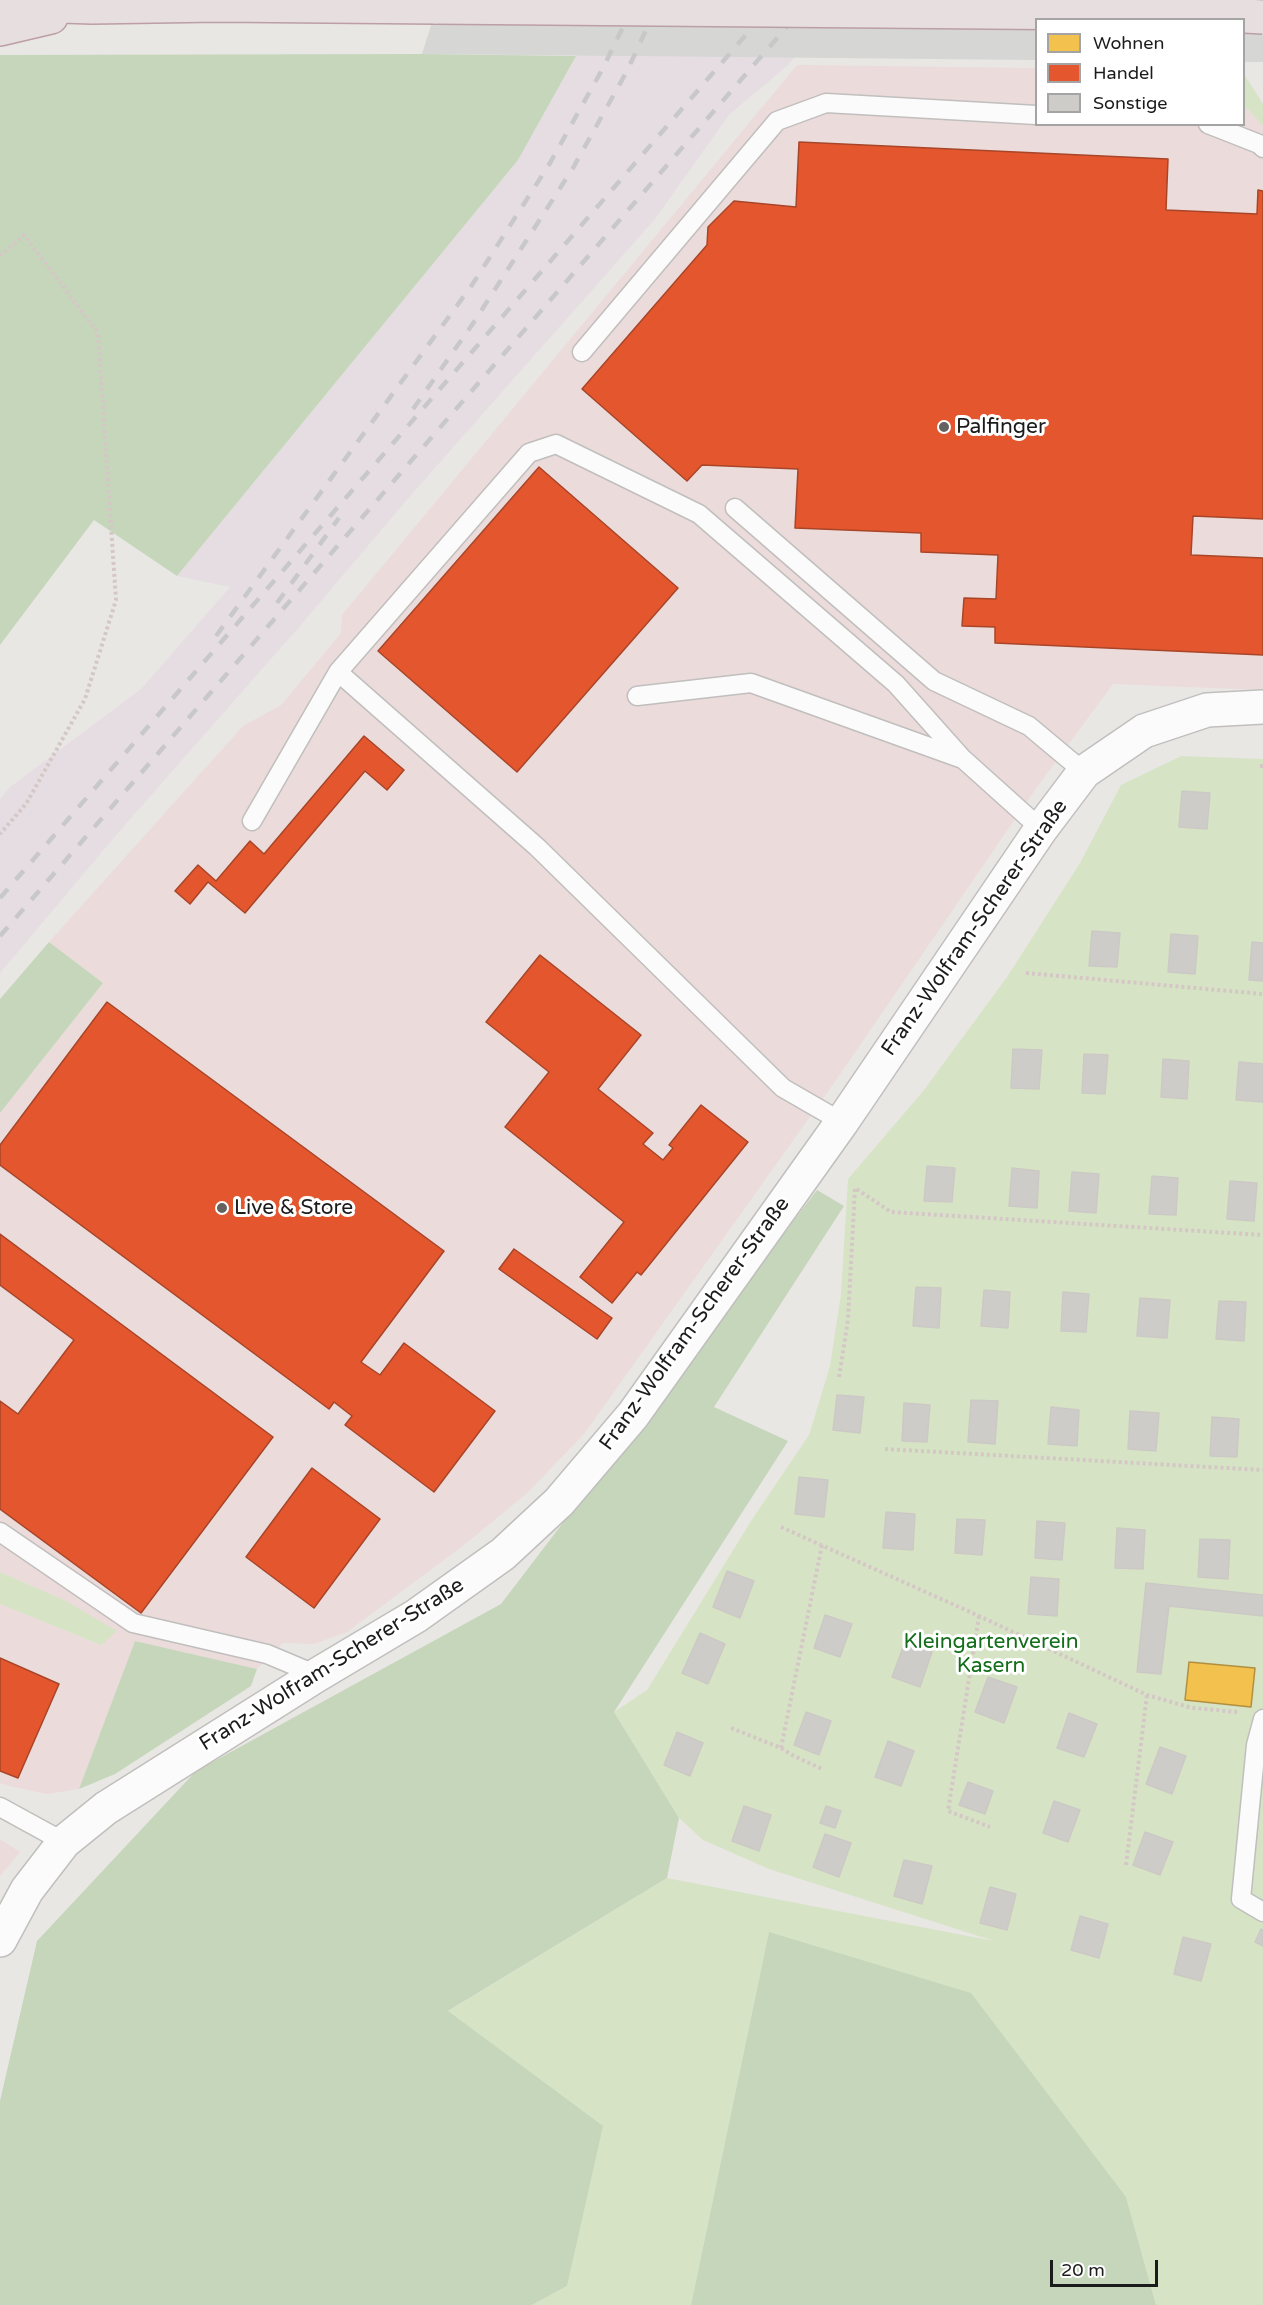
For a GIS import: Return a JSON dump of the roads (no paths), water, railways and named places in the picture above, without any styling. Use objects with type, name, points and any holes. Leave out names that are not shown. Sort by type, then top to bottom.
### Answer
[{"type":"highway","points":[[0,4],[92,7],[218,5],[1186,13],[1263,17]]},
{"type":"highway","points":[[0,29],[92,7]]},
{"type":"street","points":[[1254,0],[1263,32]]},
{"type":"street","name":"Franz-Wolfram-Scherer-Straße","points":[[0,1940],[27,1890],[64,1842],[106,1808],[317,1675],[416,1616],[503,1554],[559,1502],[633,1415],[842,1122],[1041,829],[1084,772],[1144,731],[1207,710],[1263,707]]},
{"type":"lane","points":[[582,352],[777,122],[826,103],[1035,115]]},
{"type":"lane","points":[[1213,126],[1259,144],[1263,148]]},
{"type":"lane","points":[[252,821],[338,672],[529,453],[556,444],[699,514],[896,684],[962,758],[1041,829]]},
{"type":"lane","points":[[735,508],[934,681],[1029,726],[1084,772]]},
{"type":"lane","points":[[338,672],[537,847],[783,1088],[842,1122]]},
{"type":"lane","points":[[637,696],[751,683],[962,758]]},
{"type":"lane","points":[[0,1532],[134,1623],[267,1654],[317,1675]]},
{"type":"lane","points":[[1263,1719],[1256,1745],[1241,1899],[1263,1912]]},
{"type":"lane","points":[[0,1808],[64,1842]]},
{"type":"railway","points":[[216,636],[472,285],[550,163],[603,68],[636,0]]},
{"type":"railway","points":[[413,409],[472,325],[573,168],[627,71],[660,0]]},
{"type":"railway","points":[[0,898],[776,0]]},
{"type":"railway","points":[[0,936],[810,0]]},
{"type":"railway","points":[[277,603],[339,518]]},
{"type":"place","name":"Palfinger","points":[[944,427]]},
{"type":"place","name":"Live & Store","points":[[222,1208]]},
{"type":"park label","name":"Kleingartenverein Kasern","points":[[991,1654]]}]
